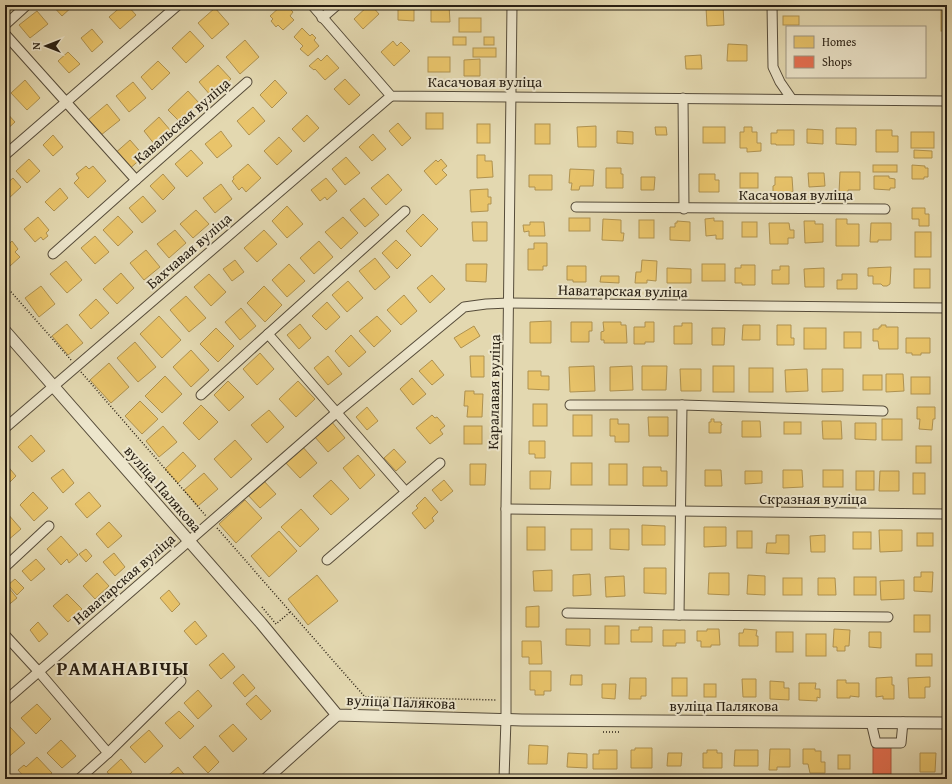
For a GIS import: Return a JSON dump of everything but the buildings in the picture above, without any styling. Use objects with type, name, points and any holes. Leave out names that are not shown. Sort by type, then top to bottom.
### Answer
[{"type":"street","points":[[5,25],[27,5]]},
{"type":"street","points":[[5,155],[178,5]]},
{"type":"street","points":[[312,5],[391,96]]},
{"type":"street","points":[[322,18],[337,5]]},
{"type":"street","name":"Каралавая вуліца","points":[[504,779],[506,719],[506,509],[512,5]]},
{"type":"street","points":[[772,5],[773,66],[780,82],[791,98]]},
{"type":"street","name":"Кавальская вуліца","points":[[5,34],[136,180]]},
{"type":"street","name":"Кавальская вуліца","points":[[53,254],[247,82]]},
{"type":"street","name":"Касачовая вуліца","points":[[391,96],[791,98],[947,101]]},
{"type":"street","name":"Бахчавая вуліца","points":[[5,428],[391,96]]},
{"type":"street","points":[[684,98],[684,209]]},
{"type":"street","name":"Касачовая вуліца","points":[[576,207],[885,210]]},
{"type":"street","points":[[201,395],[405,211]]},
{"type":"street","name":"Наватарская вуліца","points":[[5,701],[336,413],[464,308],[486,304],[509,303],[947,308]]},
{"type":"street","name":"вуліца Палякова","points":[[5,331],[261,623],[337,715],[506,719],[947,723]]},
{"type":"street","points":[[268,334],[406,492]]},
{"type":"street","points":[[570,405],[682,405],[884,411]]},
{"type":"street","points":[[679,615],[682,405]]},
{"type":"street","points":[[327,560],[440,463]]},
{"type":"street","name":"Скразная вуліца","points":[[506,509],[947,514]]},
{"type":"street","points":[[5,567],[49,526]]},
{"type":"street","points":[[567,613],[888,616]]},
{"type":"street","points":[[5,635],[39,672],[108,753]]},
{"type":"street","points":[[79,779],[108,753],[181,681]]},
{"type":"street","points":[[266,779],[337,715]]},
{"type":"street","points":[[871,722],[876,743],[901,743],[903,722]]},
{"type":"path","points":[[5,285],[73,362]]},
{"type":"path","points":[[79,369],[209,518]]},
{"type":"path","points":[[213,524],[365,697],[506,700]]},
{"type":"path","points":[[262,607],[276,624],[290,612]]},
{"type":"path","points":[[603,732],[619,732]]},
{"type":"district","name":"РАМАНАВІЧЫ","points":[[123,668]]}]
